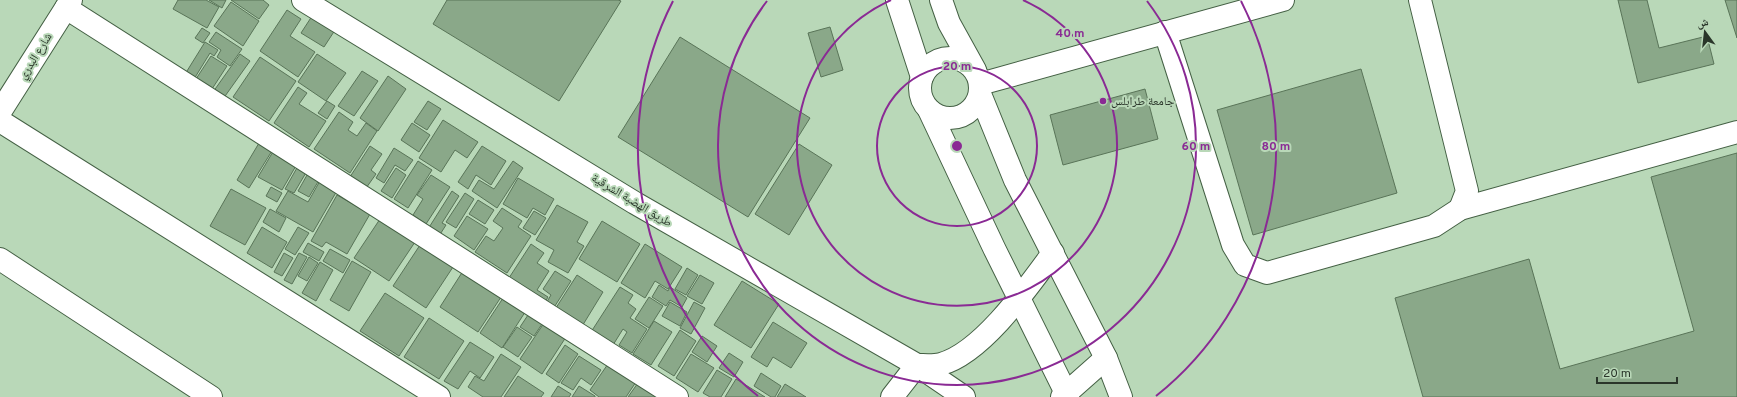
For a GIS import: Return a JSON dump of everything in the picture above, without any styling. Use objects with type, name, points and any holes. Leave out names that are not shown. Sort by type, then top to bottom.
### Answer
[{"type":"street","name":"طريق الهضبة الشرقية","points":[[303,0],[634,203],[917,365],[964,397]]},
{"type":"street","points":[[897,0],[922,77]]},
{"type":"street","points":[[941,0],[949,23],[979,84],[1015,180],[1106,358],[1122,397]]},
{"type":"street","points":[[979,84],[1283,0]]},
{"type":"street","points":[[1420,0],[1466,190],[1460,209]]},
{"type":"street","points":[[68,4],[677,397]]},
{"type":"street","name":"شارع البدري","points":[[0,112],[68,4]]},
{"type":"street","points":[[1165,32],[1234,245],[1245,265],[1267,273],[1434,226],[1460,209],[1737,132]]},
{"type":"street","points":[[929,110],[936,115],[955,118],[971,110],[979,84],[964,60],[944,58],[934,61],[926,68],[922,77],[920,94],[1065,396],[1106,358]]},
{"type":"street","points":[[0,121],[439,397]]},
{"type":"street","points":[[892,397],[917,365],[941,364],[967,351],[988,332],[1019,299],[1053,253]]},
{"type":"street","points":[[0,259],[211,397]]},
{"type":"building","points":[[178,0],[206,0],[219,7],[207,28],[173,9]]},
{"type":"building","points":[[209,0],[226,0],[222,8]]},
{"type":"building","points":[[231,0],[263,0],[269,5],[259,19]]},
{"type":"building","points":[[447,0],[621,1],[559,101],[433,24]]},
{"type":"building","points":[[1618,0],[1647,0],[1659,48],[1707,36],[1714,64],[1638,83]]},
{"type":"building","points":[[1725,0],[1737,0],[1737,38]]},
{"type":"building","points":[[231,2],[259,21],[243,46],[214,26]]},
{"type":"building","points":[[287,10],[301,19],[290,36],[315,52],[298,77],[260,51]]},
{"type":"building","points":[[314,13],[337,27],[324,47],[301,33]]},
{"type":"building","points":[[830,27],[843,70],[821,77],[808,33]]},
{"type":"building","points":[[202,28],[210,33],[203,43],[195,38]]},
{"type":"building","points":[[216,32],[242,49],[230,66],[217,57],[221,50],[209,42]]},
{"type":"building","points":[[680,37],[810,118],[748,217],[618,137]]},
{"type":"building","points":[[205,42],[218,50],[214,56],[210,53],[191,84],[182,79]]},
{"type":"building","points":[[240,54],[250,61],[223,99],[213,92]]},
{"type":"building","points":[[317,54],[346,73],[326,101],[298,82]]},
{"type":"building","points":[[211,56],[227,66],[210,92],[194,82]]},
{"type":"building","points":[[260,57],[296,81],[269,121],[233,97]]},
{"type":"building","points":[[1361,69],[1397,193],[1253,235],[1217,110]]},
{"type":"building","points":[[362,71],[378,81],[354,116],[338,106]]},
{"type":"building","points":[[388,76],[406,89],[378,131],[360,118]]},
{"type":"building","points":[[298,87],[307,93],[299,104],[326,121],[309,147],[274,123]]},
{"type":"building","points":[[1145,89],[1158,139],[1063,165],[1050,115]]},
{"type":"building","points":[[327,101],[335,106],[327,119],[318,113]]},
{"type":"building","points":[[428,101],[441,109],[427,130],[414,122]]},
{"type":"building","points":[[339,112],[353,122],[348,130],[357,136],[366,123],[377,131],[350,173],[314,149]]},
{"type":"building","points":[[443,120],[478,142],[467,158],[455,150],[441,172],[419,158]]},
{"type":"building","points":[[412,123],[430,135],[419,152],[401,140]]},
{"type":"building","points":[[262,138],[275,146],[249,188],[237,180]]},
{"type":"building","points":[[799,144],[832,165],[789,235],[755,214]]},
{"type":"building","points":[[370,146],[382,154],[371,170],[376,174],[364,191],[348,180]]},
{"type":"building","points":[[482,146],[506,161],[491,185],[476,175],[468,189],[458,182]]},
{"type":"building","points":[[394,148],[413,160],[405,171],[395,165],[384,183],[376,178]]},
{"type":"building","points":[[274,150],[297,164],[282,190],[258,177]]},
{"type":"building","points":[[1737,153],[1737,397],[1423,397],[1395,298],[1529,259],[1560,369],[1694,331],[1651,177]]},
{"type":"building","points":[[418,161],[432,170],[408,208],[394,199]]},
{"type":"building","points":[[513,161],[523,168],[497,208],[472,191],[479,180],[494,189]]},
{"type":"building","points":[[298,166],[307,171],[294,193],[285,189]]},
{"type":"building","points":[[311,168],[322,175],[309,197],[298,191]]},
{"type":"building","points":[[396,168],[406,175],[392,198],[381,191]]},
{"type":"building","points":[[431,175],[450,187],[426,224],[413,215],[423,199],[417,195]]},
{"type":"building","points":[[518,178],[554,199],[545,215],[533,208],[527,218],[503,204]]},
{"type":"building","points":[[321,179],[338,189],[313,232],[276,211],[288,191],[308,202]]},
{"type":"building","points":[[271,187],[282,193],[277,202],[266,196]]},
{"type":"building","points":[[231,189],[266,208],[245,245],[210,226]]},
{"type":"building","points":[[452,191],[459,196],[442,223],[446,225],[439,236],[428,229]]},
{"type":"building","points":[[465,193],[474,199],[456,228],[446,222]]},
{"type":"building","points":[[337,195],[370,214],[347,254],[326,242],[322,247],[311,241]]},
{"type":"building","points":[[478,200],[494,210],[485,224],[469,214]]},
{"type":"building","points":[[557,205],[588,222],[577,242],[584,246],[568,273],[548,262],[554,250],[536,240]]},
{"type":"building","points":[[502,208],[522,221],[518,227],[531,236],[507,273],[475,252],[486,236],[494,241],[503,228],[493,221]]},
{"type":"building","points":[[270,209],[286,218],[279,232],[263,222]]},
{"type":"building","points":[[534,211],[546,218],[535,235],[523,228]]},
{"type":"building","points":[[467,216],[488,229],[474,250],[454,236]]},
{"type":"building","points":[[380,219],[415,242],[389,281],[354,258]]},
{"type":"building","points":[[602,221],[640,244],[617,282],[579,259]]},
{"type":"building","points":[[262,227],[287,242],[272,268],[247,253]]},
{"type":"building","points":[[298,227],[309,233],[295,255],[285,249]]},
{"type":"building","points":[[308,243],[324,252],[319,261],[303,252]]},
{"type":"building","points":[[531,244],[544,253],[537,263],[549,271],[537,290],[548,297],[544,304],[507,281]]},
{"type":"building","points":[[645,244],[682,267],[668,289],[655,281],[645,298],[621,283]]},
{"type":"building","points":[[420,245],[453,267],[426,308],[393,286]]},
{"type":"building","points":[[330,249],[350,260],[343,273],[323,261]]},
{"type":"building","points":[[284,253],[293,258],[282,276],[274,272]]},
{"type":"building","points":[[299,253],[307,257],[292,284],[284,280]]},
{"type":"building","points":[[309,257],[318,263],[307,281],[298,276]]},
{"type":"building","points":[[352,261],[371,272],[349,311],[330,300]]},
{"type":"building","points":[[320,262],[333,270],[316,301],[302,293]]},
{"type":"building","points":[[687,268],[698,275],[686,295],[675,289]]},
{"type":"building","points":[[463,271],[505,291],[478,332],[440,307]]},
{"type":"building","points":[[555,271],[571,281],[553,309],[545,305],[551,295],[543,289]]},
{"type":"building","points":[[577,275],[603,292],[581,328],[554,311]]},
{"type":"building","points":[[700,275],[714,283],[702,304],[687,296]]},
{"type":"building","points":[[742,281],[779,304],[751,348],[714,325]]},
{"type":"building","points":[[659,285],[668,291],[670,287],[687,298],[682,307],[670,300],[666,306],[652,297]]},
{"type":"building","points":[[620,287],[633,295],[628,303],[636,309],[630,318],[647,329],[632,353],[619,345],[627,332],[623,329],[613,345],[591,332]]},
{"type":"building","points":[[507,292],[529,306],[502,348],[480,333]]},
{"type":"building","points":[[385,293],[424,318],[399,356],[360,331]]},
{"type":"building","points":[[649,297],[663,306],[649,328],[635,319]]},
{"type":"building","points":[[670,302],[687,312],[680,326],[662,316]]},
{"type":"building","points":[[694,302],[705,308],[691,334],[680,328]]},
{"type":"building","points":[[532,309],[546,318],[534,336],[520,327]]},
{"type":"building","points":[[429,318],[464,341],[439,379],[404,357]]},
{"type":"building","points":[[654,321],[672,332],[651,365],[633,354]]},
{"type":"building","points":[[773,322],[807,343],[791,368],[773,357],[767,367],[751,357]]},
{"type":"building","points":[[544,323],[566,337],[542,374],[520,359]]},
{"type":"building","points":[[517,327],[532,337],[518,357],[503,347]]},
{"type":"building","points":[[680,330],[696,341],[674,376],[658,366]]},
{"type":"building","points":[[702,336],[717,346],[707,362],[692,352]]},
{"type":"building","points":[[470,342],[494,357],[480,378],[470,371],[458,389],[444,381]]},
{"type":"building","points":[[565,345],[578,354],[559,383],[546,374]]},
{"type":"building","points":[[729,353],[743,362],[734,377],[719,368]]},
{"type":"building","points":[[501,354],[521,367],[501,397],[483,397],[468,387],[475,376],[484,381]]},
{"type":"building","points":[[691,354],[714,368],[698,392],[676,378]]},
{"type":"building","points":[[579,356],[601,370],[591,385],[581,378],[573,390],[561,383]]},
{"type":"building","points":[[610,361],[638,379],[626,397],[599,397],[590,390]]},
{"type":"building","points":[[717,370],[732,379],[721,397],[710,397],[703,393]]},
{"type":"building","points":[[761,373],[781,386],[775,397],[771,397],[754,386]]},
{"type":"building","points":[[518,376],[544,393],[541,397],[504,397]]},
{"type":"building","points":[[736,379],[765,397],[725,397]]},
{"type":"building","points":[[640,380],[661,397],[628,397]]},
{"type":"building","points":[[785,384],[806,397],[777,397]]},
{"type":"building","points":[[558,386],[571,394],[569,397],[551,397]]},
{"type":"building","points":[[579,386],[595,396],[595,397],[572,397]]},
{"type":"place","name":"جامعة طرابلس","points":[[1103,101]]}]
